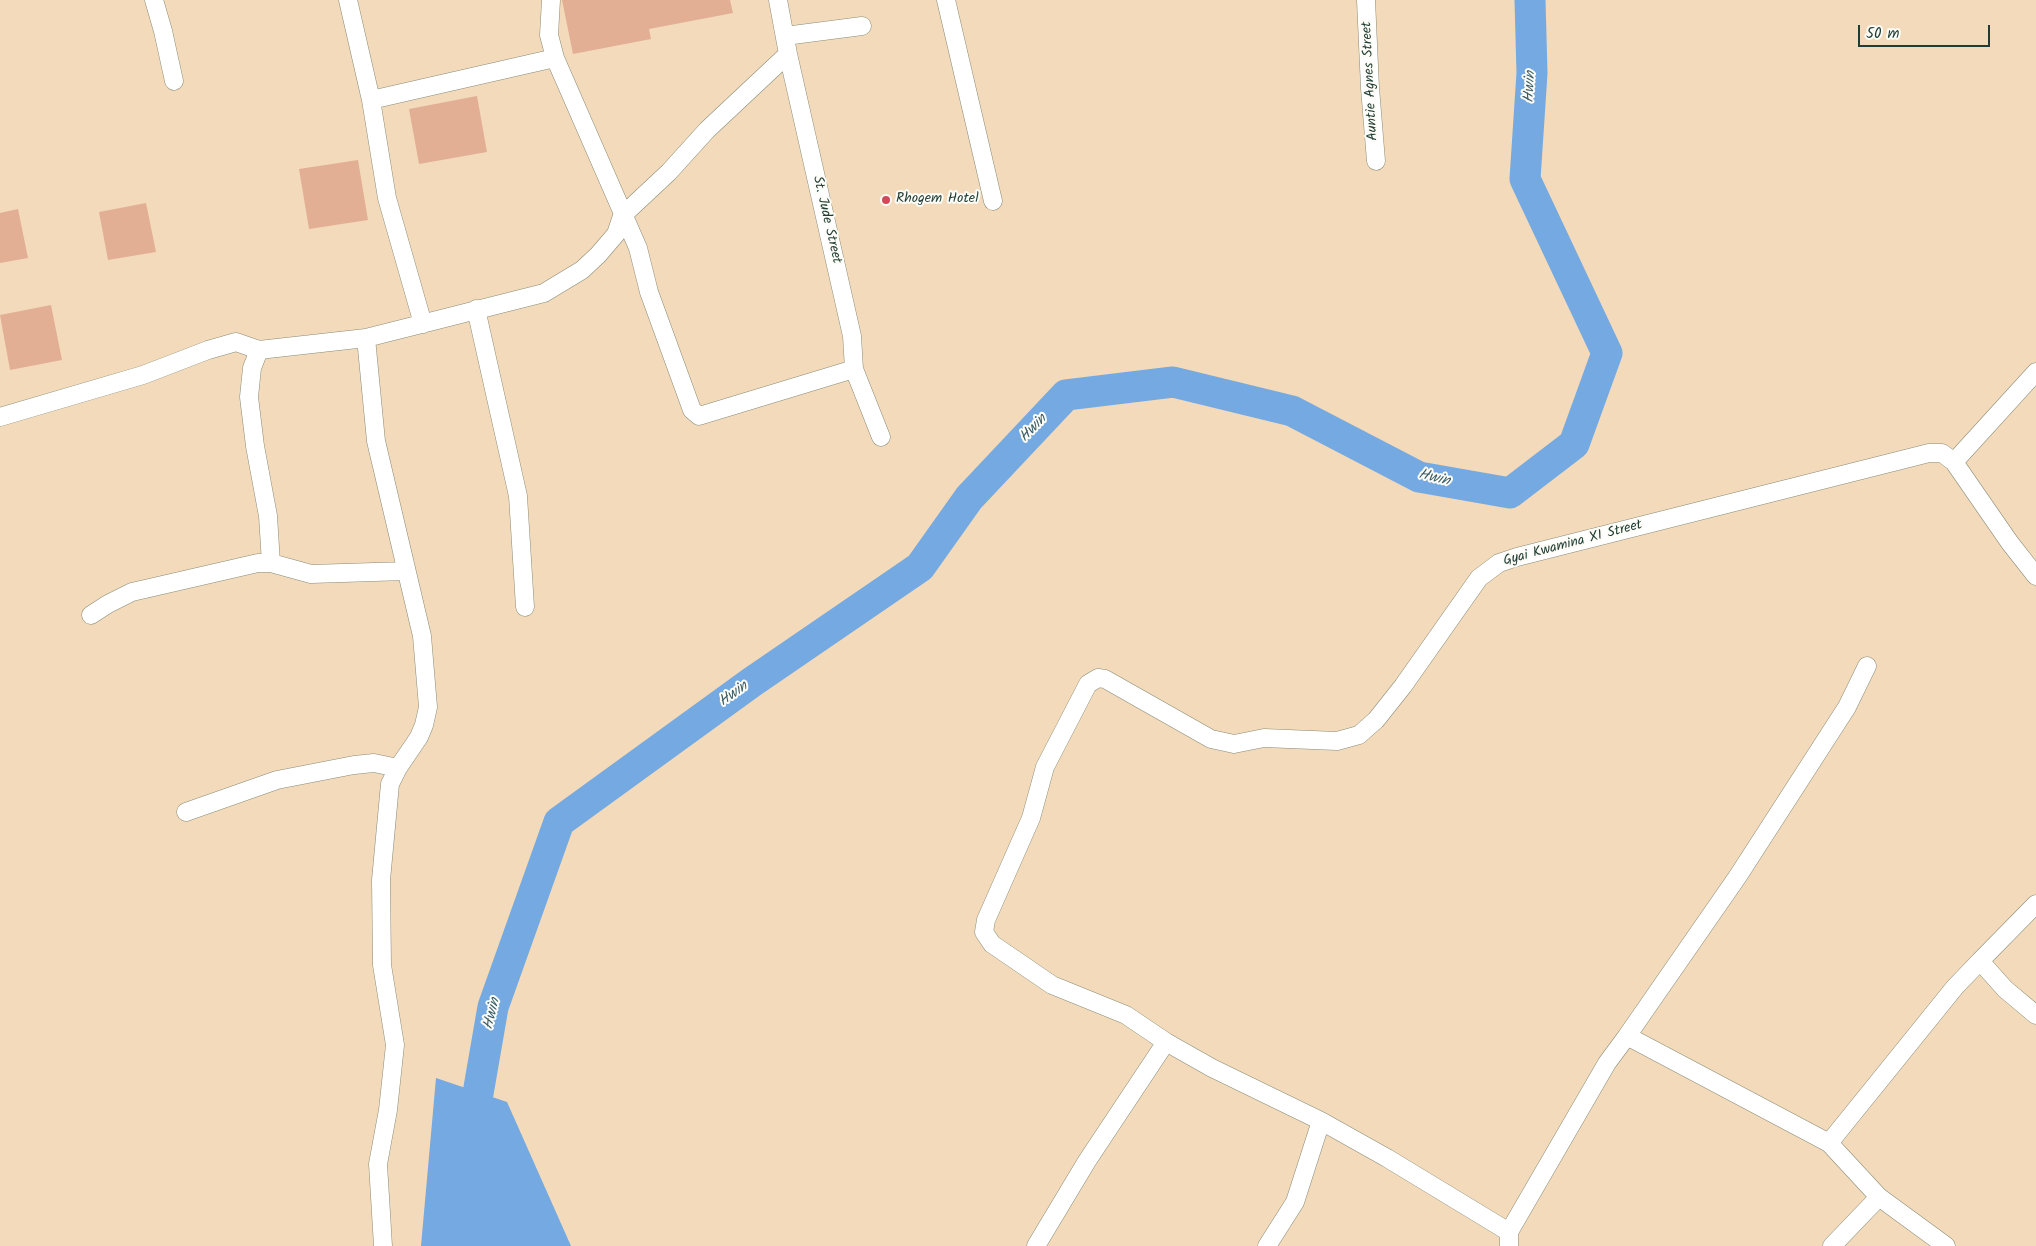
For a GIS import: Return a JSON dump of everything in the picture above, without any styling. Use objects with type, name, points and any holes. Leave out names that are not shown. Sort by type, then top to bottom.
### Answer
[{"type":"street","points":[[154,0],[174,81]]},
{"type":"street","points":[[348,0],[371,100],[386,198],[423,324]]},
{"type":"street","points":[[551,0],[549,35],[555,58],[622,216],[638,248],[649,292],[695,414],[699,416],[854,369]]},
{"type":"street","name":"St. Jude Street","points":[[778,0],[788,54],[852,336],[854,369],[881,436]]},
{"type":"street","points":[[946,0],[994,201]]},
{"type":"street","name":"Auntie Agnes Street","points":[[1366,0],[1376,161]]},
{"type":"street","points":[[785,36],[862,26]]},
{"type":"street","points":[[0,417],[143,375],[208,350],[236,342],[259,350],[366,338],[544,293],[582,270],[598,255],[616,234],[622,216],[669,172],[707,130],[788,54]]},
{"type":"street","points":[[371,100],[555,58]]},
{"type":"street","points":[[476,309],[518,496],[525,607]]},
{"type":"street","points":[[366,338],[376,441],[422,636],[428,707],[419,737],[398,768],[390,784],[380,880],[382,965],[394,1045],[388,1110],[378,1164],[383,1246]]},
{"type":"street","points":[[259,350],[252,368],[249,397],[255,446],[268,516],[272,562]]},
{"type":"street","points":[[2036,372],[1954,462],[2010,543],[2036,576]]},
{"type":"street","name":"Gyai Kwamina XI Street","points":[[1166,1042],[1126,1015],[1052,985],[992,944],[984,932],[986,920],[1031,818],[1045,767],[1088,684],[1098,678],[1105,678],[1211,739],[1234,744],[1264,738],[1337,741],[1359,735],[1376,720],[1403,686],[1479,578],[1499,563],[1527,554],[1929,453],[1942,453],[1954,462]]},
{"type":"street","points":[[91,615],[116,599],[146,588],[272,562],[311,574],[406,571]]},
{"type":"street","points":[[1036,1246],[1087,1161],[1166,1042],[1212,1068],[1321,1121],[1387,1158],[1509,1239],[1607,1063],[1628,1036],[1738,876],[1848,707],[1867,666]]},
{"type":"street","points":[[186,812],[277,780],[354,765],[374,764],[398,768]]},
{"type":"street","points":[[1829,1143],[1955,987],[2036,904]]},
{"type":"street","points":[[1980,961],[2005,989],[2036,1015]]},
{"type":"street","points":[[1628,1036],[1829,1143],[1879,1197],[1946,1246]]},
{"type":"street","points":[[1267,1246],[1295,1202],[1321,1121]]},
{"type":"street","points":[[1832,1246],[1879,1197]]},
{"type":"water","points":[[436,1078],[507,1102],[571,1246],[421,1246]]},
{"type":"building","points":[[562,0],[730,0],[733,13],[649,29],[651,39],[573,54]]},
{"type":"building","points":[[477,96],[487,152],[419,164],[409,109]]},
{"type":"building","points":[[358,160],[368,220],[309,229],[299,169]]},
{"type":"building","points":[[146,203],[156,252],[108,260],[99,212]]},
{"type":"building","points":[[18,209],[28,258],[0,263],[0,213]]},
{"type":"building","points":[[51,305],[62,360],[10,370],[0,315]]},
{"type":"waterway","name":"Hwin","points":[[471,1134],[493,1007],[559,822],[752,682],[920,567],[969,498],[1066,395],[1173,382],[1292,411],[1419,477],[1510,493],[1574,444],[1607,353],[1525,179],[1532,73],[1530,0]]},
{"type":"place","name":"Rhogem Hotel","points":[[886,200]]}]
